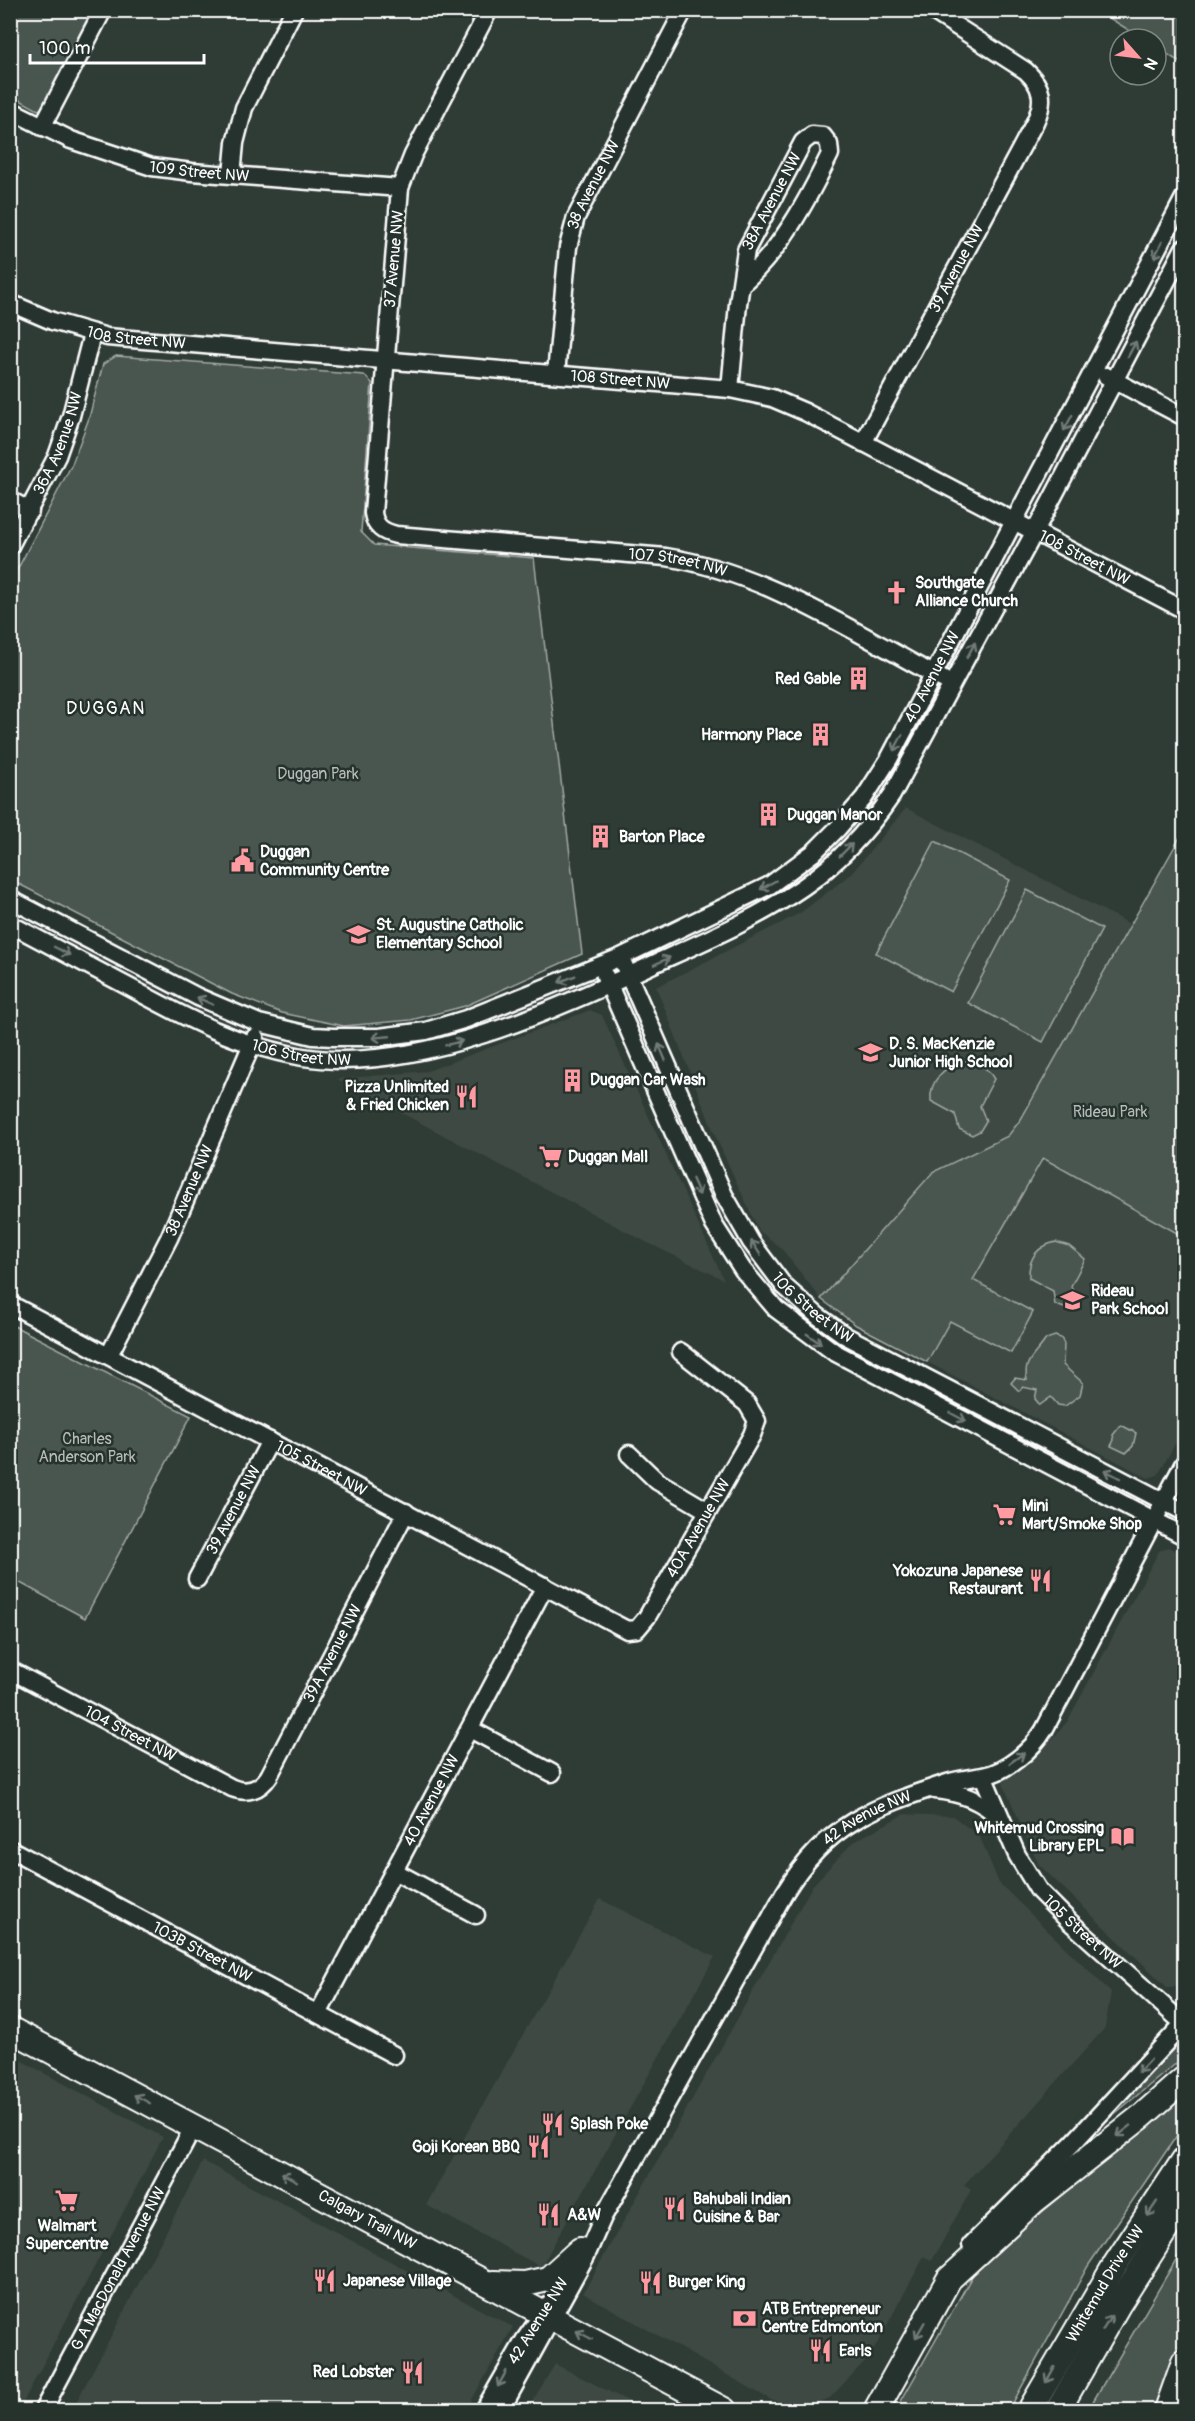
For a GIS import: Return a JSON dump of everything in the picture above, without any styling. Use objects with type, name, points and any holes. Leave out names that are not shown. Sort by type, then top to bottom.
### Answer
[{"type":"highway","name":"Calgary Trail NW","points":[[10,2029],[724,2410]]},
{"type":"highway","points":[[876,2410],[949,2279],[1035,2200],[1142,2116],[1185,2079]]},
{"type":"highway","name":"Whitemud Drive NW","points":[[1030,2410],[1115,2265],[1185,2160]]},
{"type":"highway","name":"Whitemud Drive NW","points":[[1058,2410],[1118,2305],[1185,2200]]},
{"type":"highway","points":[[486,2282],[525,2284],[543,2281],[560,2272],[587,2242]]},
{"type":"highway","points":[[1167,2410],[1185,2362]]},
{"type":"highway","points":[[859,2410],[891,2382]]},
{"type":"street","points":[[42,127],[103,10]]},
{"type":"street","points":[[232,175],[235,143],[244,108],[294,10]]},
{"type":"street","name":"37 Avenue NW","points":[[378,528],[373,513],[400,188],[413,155],[489,10]]},
{"type":"street","name":"38 Avenue NW","points":[[556,374],[568,247],[576,217],[684,10]]},
{"type":"street","name":"39 Avenue NW","points":[[863,443],[1040,112],[1042,92],[1026,71],[930,10]]},
{"type":"street","name":"109 Street NW","points":[[10,110],[42,127],[92,148],[152,167],[400,188]]},
{"type":"street","name":"38A Avenue NW","points":[[730,389],[746,250],[803,142],[812,135],[823,136],[829,144],[830,154],[798,215],[767,260],[743,283]]},
{"type":"street","name":"40 Avenue NW","points":[[621,957],[770,885],[813,853],[851,815],[877,780],[934,675],[1185,198]]},
{"type":"street","name":"40 Avenue NW","points":[[608,984],[730,929],[772,907],[805,886],[837,860],[887,802],[1035,533],[1185,248]]},
{"type":"street","name":"108 Street NW","points":[[10,303],[92,334],[730,389],[756,394],[789,405],[1185,610]]},
{"type":"street","name":"36A Avenue NW","points":[[10,546],[57,456],[67,430],[92,334]]},
{"type":"street","points":[[1095,371],[1185,417]]},
{"type":"street","points":[[10,501],[30,511]]},
{"type":"street","name":"107 Street NW","points":[[378,528],[396,535],[656,556],[706,564],[768,587],[953,684]]},
{"type":"street","name":"106 Street NW","points":[[10,899],[198,998],[259,1023],[313,1036],[378,1038],[426,1031],[466,1019],[621,957],[724,1195],[768,1267],[792,1294],[846,1336],[1185,1512]]},
{"type":"street","name":"106 Street NW","points":[[10,924],[187,1019],[252,1046],[336,1061],[426,1051],[473,1038],[608,984]]},
{"type":"street","name":"106 Street NW","points":[[601,966],[714,1225],[748,1277],[777,1309],[834,1352],[1185,1536]]},
{"type":"street","name":"38 Avenue NW","points":[[109,1355],[169,1238],[252,1046],[259,1023]]},
{"type":"street","name":"105 Street NW","points":[[10,1304],[619,1627],[633,1630]]},
{"type":"street","name":"40A Avenue NW","points":[[633,1630],[647,1617],[752,1435],[757,1421],[747,1404],[681,1352]]},
{"type":"street","name":"39 Avenue NW","points":[[197,1579],[270,1441]]},
{"type":"street","points":[[629,1454],[657,1481],[708,1511]]},
{"type":"street","name":"42 Avenue NW","points":[[501,2410],[587,2242],[770,1918],[806,1861],[827,1838],[879,1807],[966,1778],[982,1776],[1016,1759],[1032,1746],[1044,1730],[1185,1463]]},
{"type":"street","name":"39A Avenue NW","points":[[253,1790],[269,1776],[406,1512]]},
{"type":"street","name":"40 Avenue NW","points":[[318,2014],[545,1586]]},
{"type":"street","name":"104 Street NW","points":[[10,1670],[231,1788],[253,1790]]},
{"type":"street","points":[[470,1728],[552,1773]]},
{"type":"street","name":"105 Street NW","points":[[982,1776],[1027,1873],[1044,1897],[1184,2024]]},
{"type":"street","name":"105 Street NW","points":[[927,1790],[948,1791],[968,1797],[990,1809],[1002,1821]]},
{"type":"street","name":"103B Street NW","points":[[10,1849],[394,2055]]},
{"type":"street","points":[[394,1871],[476,1915]]},
{"type":"street","points":[[949,2279],[969,2246],[1073,2143],[1184,2024]]},
{"type":"street","name":"G A MacDonald Avenue NW","points":[[43,2410],[194,2126]]},
{"type":"street","name":"42 Avenue NW","points":[[484,2410],[525,2339],[548,2315]]},
{"type":"shaded area","name":"D. S. MacKenzie Junior High School","points":[[906,808],[1132,925],[1021,1119],[1008,1136],[933,1172],[821,1299],[780,1247],[759,1231],[717,1140],[656,987],[800,913],[851,874]]},
{"type":"shaded area","name":"Duggan Mall","points":[[590,1010],[602,1015],[724,1280],[646,1242],[337,1079],[427,1071]]},
{"type":"shaded area","name":"Rideau Park School","points":[[1043,1158],[1184,1237],[1184,1428],[1158,1475],[1148,1478],[927,1362]]},
{"type":"shaded area","points":[[1168,1547],[1184,1555],[1184,1986],[1168,1988],[1039,1865],[1003,1784],[1006,1776],[1042,1750],[1067,1722],[1159,1551]]},
{"type":"shaded area","points":[[904,1814],[953,1816],[980,1837],[999,1883],[1111,1992],[1105,2028],[964,2185],[971,2190],[932,2261],[924,2257],[871,2355],[830,2398],[802,2409],[771,2400],[583,2293],[812,1886],[853,1842]]},
{"type":"shaded area","points":[[600,1899],[715,1957],[541,2267],[426,2205]]},
{"type":"shaded area","name":"Walmart Supercentre","points":[[11,2055],[163,2137],[19,2410],[10,2410]]},
{"type":"shaded area","points":[[203,2161],[513,2327],[466,2410],[72,2410]]},
{"type":"shaded area","points":[[555,2364],[646,2410],[527,2410]]},
{"type":"green space","points":[[16,11],[95,11],[45,107],[38,110],[11,95],[10,20]]},
{"type":"green space","points":[[1098,11],[1184,11],[1184,65],[1168,55],[1168,27],[1124,27]]},
{"type":"green space","name":"Duggan Park","points":[[116,356],[364,375],[372,383],[361,532],[374,545],[534,558],[582,954],[465,1006],[411,1020],[344,1026],[282,1013],[232,994],[11,880],[11,582],[72,464],[89,418],[103,364]]},
{"type":"green space","name":"Rideau Park","points":[[1184,830],[1184,1237],[1043,1158],[973,1280],[1033,1312],[1011,1353],[950,1321],[927,1362],[856,1325],[821,1299],[933,1172],[1008,1136],[1021,1119]]},
{"type":"green space","points":[[935,841],[1010,880],[951,992],[876,953]]},
{"type":"green space","points":[[1027,890],[1102,929],[1043,1042],[968,1003]]},
{"type":"green space","points":[[964,1061],[982,1066],[994,1079],[980,1106],[986,1121],[980,1131],[972,1135],[959,1129],[955,1114],[931,1101],[933,1087],[940,1075],[951,1066]]},
{"type":"green space","points":[[1056,1242],[1069,1246],[1085,1259],[1071,1286],[1075,1298],[1068,1309],[1055,1305],[1053,1291],[1029,1278],[1030,1264],[1035,1254],[1044,1246]]},
{"type":"green space","name":"Charles Anderson Park","points":[[10,1324],[191,1416],[85,1618],[11,1578]]},
{"type":"green space","points":[[1055,1336],[1061,1338],[1064,1344],[1063,1365],[1083,1383],[1080,1395],[1065,1406],[1058,1405],[1051,1397],[1040,1405],[1035,1399],[1037,1390],[1023,1387],[1019,1391],[1011,1383],[1015,1378],[1027,1380],[1026,1373],[1031,1358],[1046,1339]]},
{"type":"green space","points":[[1121,1425],[1136,1433],[1133,1446],[1126,1453],[1111,1446],[1114,1440],[1113,1435]]},
{"type":"green space","points":[[1184,2035],[1184,2057],[1090,2134]]},
{"type":"green space","points":[[1184,2095],[1184,2125],[1088,2266],[1009,2410],[896,2410],[979,2264]]},
{"type":"green space","points":[[1184,2246],[1184,2344],[1160,2410],[1088,2410]]},
{"type":"place","name":"Southgate Alliance Church","points":[[897,592]]},
{"type":"place","name":"Red Gable","points":[[859,679]]},
{"type":"place","name":"Harmony Place","points":[[820,735]]},
{"type":"place","name":"Duggan Manor","points":[[769,815]]},
{"type":"place","name":"Barton Place","points":[[601,837]]},
{"type":"place","name":"Duggan Community Centre","points":[[242,861]]},
{"type":"place","name":"St. Augustine Catholic Elementary School","points":[[358,934]]},
{"type":"place","name":"D. S. MacKenzie Junior High School","points":[[871,1053]]},
{"type":"place","name":"Duggan Car Wash","points":[[572,1080]]},
{"type":"place","name":"Pizza Unlimited & Fried Chicken","points":[[467,1096]]},
{"type":"place","name":"Duggan Mall","points":[[550,1157]]},
{"type":"place","name":"Rideau Park School","points":[[1073,1300]]},
{"type":"place","name":"Mini Mart/Smoke Shop","points":[[1004,1515]]},
{"type":"place","name":"Yokozuna Japanese Restaurant","points":[[1041,1580]]},
{"type":"place","name":"Whitemud Crossing Library EPL","points":[[1122,1837]]},
{"type":"place","name":"Splash Poke","points":[[552,2124]]},
{"type":"place","name":"Goji Korean BBQ","points":[[538,2147]]},
{"type":"place","name":"Walmart Supercentre","points":[[67,2201]]},
{"type":"place","name":"Bahubali Indian Cuisine & Bar","points":[[675,2208]]},
{"type":"place","name":"A&W","points":[[549,2215]]},
{"type":"place","name":"Japanese Village","points":[[325,2281]]},
{"type":"place","name":"Burger King","points":[[650,2282]]},
{"type":"place","name":"ATB Entrepreneur Centre Edmonton","points":[[744,2318]]},
{"type":"place","name":"Earls","points":[[821,2351]]},
{"type":"place","name":"Red Lobster","points":[[412,2372]]},
{"type":"district","name":"DUGGAN","points":[[106,708]]}]
